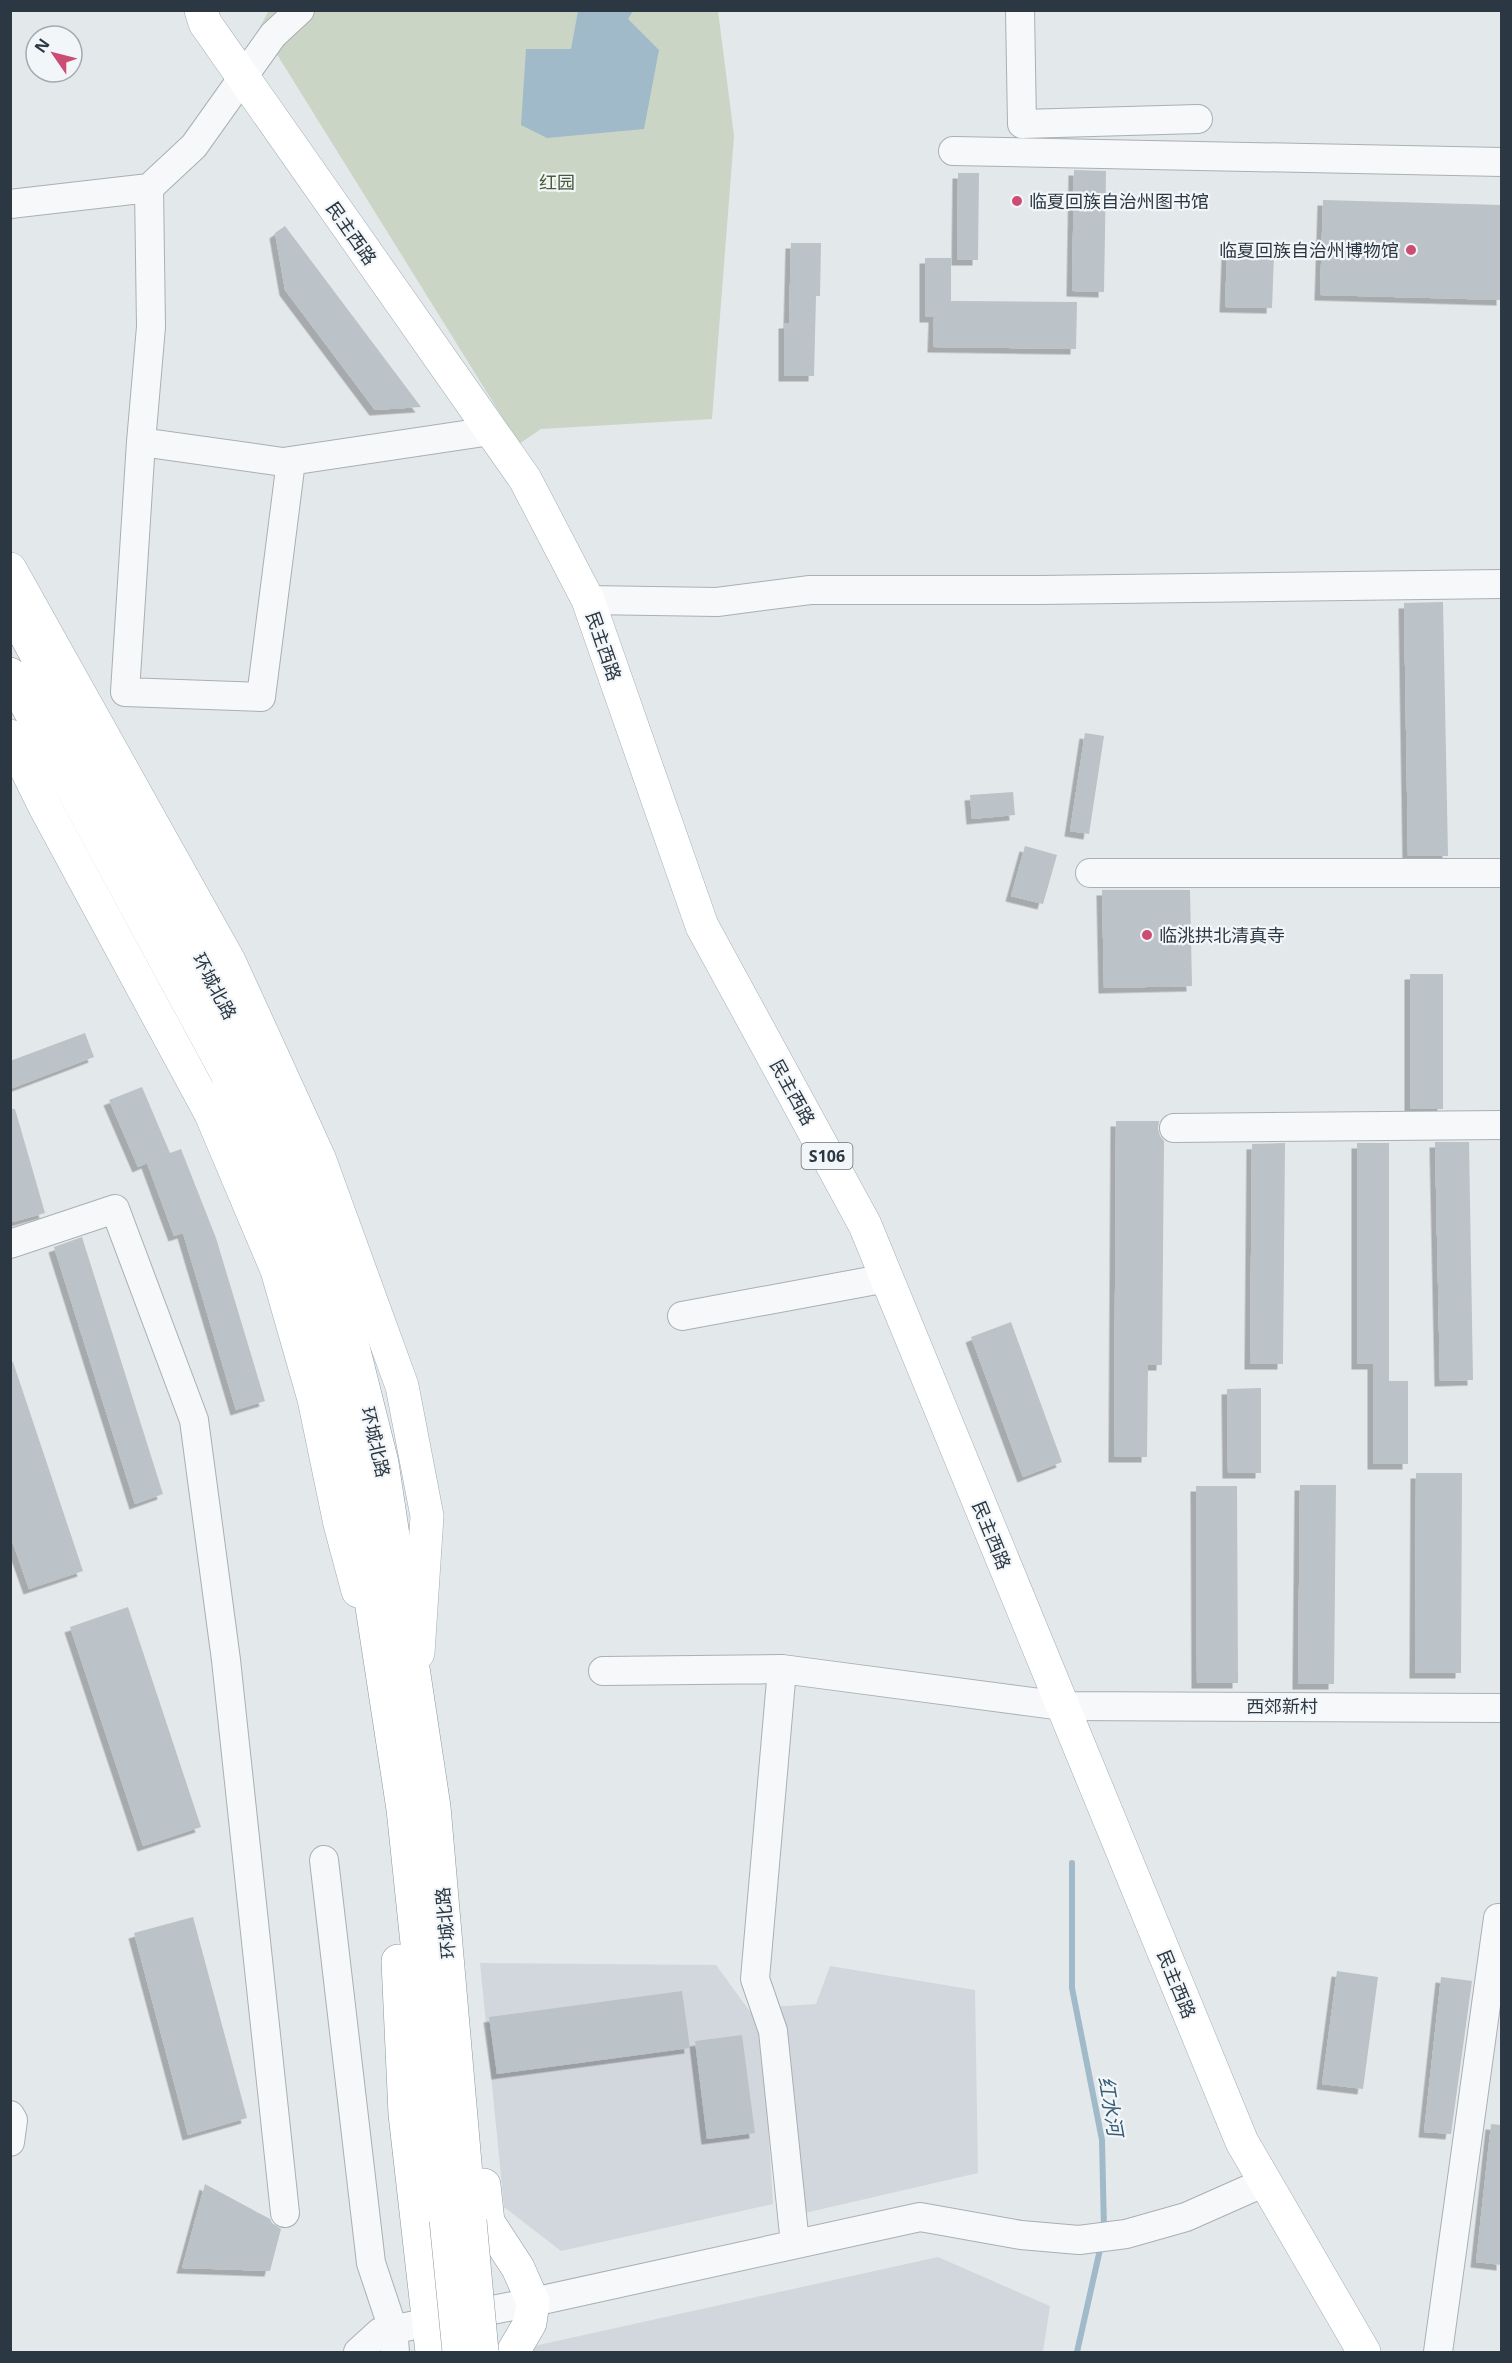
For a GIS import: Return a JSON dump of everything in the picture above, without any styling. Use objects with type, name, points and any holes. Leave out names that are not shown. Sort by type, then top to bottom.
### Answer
[{"type":"main road","name":"民主西路","points":[[201,10],[205,23],[525,479],[588,600],[702,926],[865,1225],[1242,2142],[1364,2352]]},
{"type":"main road","points":[[10,569],[229,961],[319,1158],[402,1386],[426,1516],[401,1692]]},
{"type":"main road","name":"环城北路","points":[[10,606],[258,1065],[335,1275],[382,1463],[401,1692],[403,1809],[458,2221],[482,2352]]},
{"type":"main road","name":"环城北路","points":[[10,674],[227,1074],[307,1293],[351,1470],[401,1692],[423,1732],[434,1807],[458,2221],[459,2352]]},
{"type":"main road","points":[[10,736],[45,807],[211,1114],[277,1270],[314,1399],[340,1524],[401,1692]]},
{"type":"main road","points":[[423,1732],[447,1799],[488,2222],[518,2268],[533,2302],[530,2323],[513,2352]]},
{"type":"main road","points":[[403,1809],[397,1932],[404,2103],[430,2337]]},
{"type":"street","points":[[10,204],[149,188],[194,146],[273,35],[300,10]]},
{"type":"street","points":[[1020,10],[1022,124],[1198,119]]},
{"type":"street","points":[[953,151],[1502,162]]},
{"type":"street","points":[[149,188],[151,327],[141,442],[125,692],[261,697],[291,461]]},
{"type":"street","points":[[141,442],[283,462],[491,431]]},
{"type":"street","points":[[588,600],[717,602],[810,590],[1040,590],[1502,584]]},
{"type":"street","points":[[1090,873],[1502,873]]},
{"type":"street","points":[[1174,1128],[1502,1125]]},
{"type":"street","points":[[10,1244],[115,1209],[194,1420],[228,1672],[285,2213]]},
{"type":"street","points":[[682,1316],[887,1278]]},
{"type":"street","points":[[782,1668],[755,1979],[773,2031],[795,2244]]},
{"type":"street","name":"西郊新村","points":[[603,1671],[782,1668],[1063,1706],[1502,1708]]},
{"type":"street","points":[[324,1860],[371,2263],[394,2341]]},
{"type":"street","points":[[1438,2352],[1498,1918],[1502,1918]]},
{"type":"street","points":[[10,2115],[13,2120],[10,2142]]},
{"type":"street","points":[[358,2352],[380,2332],[394,2341],[430,2337],[533,2302],[920,2217],[1021,2235],[1079,2240],[1126,2234],[1185,2217],[1265,2182]]},
{"type":"shaded area","points":[[480,1963],[716,1965],[762,2028],[773,2204],[561,2251],[504,2207]]},
{"type":"shaded area","points":[[830,1966],[975,1990],[978,2173],[796,2215],[771,2007],[816,2004]]},
{"type":"shaded area","points":[[938,2257],[1050,2306],[1043,2352],[507,2352]]},
{"type":"green space","name":"红园","points":[[269,10],[718,11],[734,136],[712,419],[541,429],[519,444],[260,27]]},
{"type":"water","points":[[578,11],[633,11],[628,19],[659,50],[644,129],[547,138],[521,125],[526,49],[571,49]]},
{"type":"building","points":[[1074,170],[1106,171],[1104,292],[1072,291]]},
{"type":"building","points":[[958,173],[979,173],[978,260],[957,260]]},
{"type":"building","name":"临夏回族自治州博物馆","points":[[1323,200],[1502,205],[1502,300],[1320,295]]},
{"type":"building","points":[[285,226],[421,407],[375,410],[285,290],[275,233]]},
{"type":"building","points":[[791,243],[821,243],[820,296],[816,296],[814,376],[784,376],[784,323],[789,323]]},
{"type":"building","points":[[1227,254],[1274,255],[1272,308],[1225,307]]},
{"type":"building","points":[[925,258],[951,258],[951,301],[1077,302],[1076,349],[933,347],[934,317],[925,317]]},
{"type":"building","points":[[1443,602],[1448,856],[1408,856],[1404,603]]},
{"type":"building","points":[[1085,733],[1104,736],[1089,834],[1070,831]]},
{"type":"building","points":[[1013,792],[1015,815],[972,819],[970,795]]},
{"type":"building","points":[[1025,846],[1057,855],[1043,904],[1011,896]]},
{"type":"building","name":"临洮拱北清真寺","points":[[1102,890],[1190,890],[1192,986],[1104,988]]},
{"type":"building","points":[[1410,974],[1443,974],[1443,1109],[1410,1109]]},
{"type":"building","points":[[85,1033],[94,1057],[10,1089],[10,1061]]},
{"type":"building","points":[[142,1087],[170,1153],[181,1149],[216,1238],[265,1401],[236,1410],[183,1233],[174,1236],[147,1163],[138,1167],[109,1100]]},
{"type":"building","points":[[10,1109],[15,1109],[45,1213],[13,1222],[10,1214]]},
{"type":"building","points":[[1116,1121],[1159,1121],[1158,1129],[1164,1141],[1162,1365],[1148,1365],[1147,1457],[1114,1457]]},
{"type":"building","points":[[1435,1142],[1469,1142],[1473,1380],[1440,1381]]},
{"type":"building","points":[[1285,1143],[1283,1364],[1250,1364],[1252,1144]]},
{"type":"building","points":[[1357,1143],[1389,1143],[1389,1381],[1408,1381],[1408,1464],[1373,1464],[1373,1364],[1357,1364]]},
{"type":"building","points":[[82,1237],[163,1494],[135,1504],[54,1247]]},
{"type":"building","points":[[1011,1322],[1062,1462],[1023,1477],[971,1337]]},
{"type":"building","points":[[10,1362],[13,1362],[83,1571],[29,1589],[10,1535]]},
{"type":"building","points":[[1261,1388],[1261,1473],[1228,1473],[1227,1389]]},
{"type":"building","points":[[1416,1473],[1462,1473],[1461,1673],[1415,1673]]},
{"type":"building","points":[[1300,1485],[1336,1485],[1334,1684],[1298,1684]]},
{"type":"building","points":[[1196,1486],[1237,1486],[1238,1683],[1197,1683]]},
{"type":"building","points":[[128,1607],[201,1827],[143,1846],[70,1627]]},
{"type":"building","points":[[193,1917],[247,2118],[188,2135],[134,1933]]},
{"type":"building","points":[[1337,1971],[1378,1977],[1363,2089],[1322,2084]]},
{"type":"building","points":[[1441,1977],[1472,1981],[1451,2134],[1424,2132]]},
{"type":"building","points":[[682,1991],[690,2048],[497,2074],[489,2017]]},
{"type":"building","points":[[742,2035],[755,2133],[707,2139],[695,2041]]},
{"type":"building","points":[[1491,2124],[1502,2125],[1502,2265],[1476,2262]]},
{"type":"building","points":[[205,2184],[270,2219],[281,2229],[270,2271],[182,2268]]},
{"type":"waterway","name":"红水河","points":[[1072,1863],[1072,1988],[1102,2140],[1104,2229]]},
{"type":"waterway","name":"红水河","points":[[1077,2352],[1101,2245]]},
{"type":"place","name":"临夏回族自治州图书馆","points":[[1017,201]]},
{"type":"place","name":"临夏回族自治州博物馆","points":[[1411,250]]},
{"type":"place","name":"临洮拱北清真寺","points":[[1147,935]]}]
